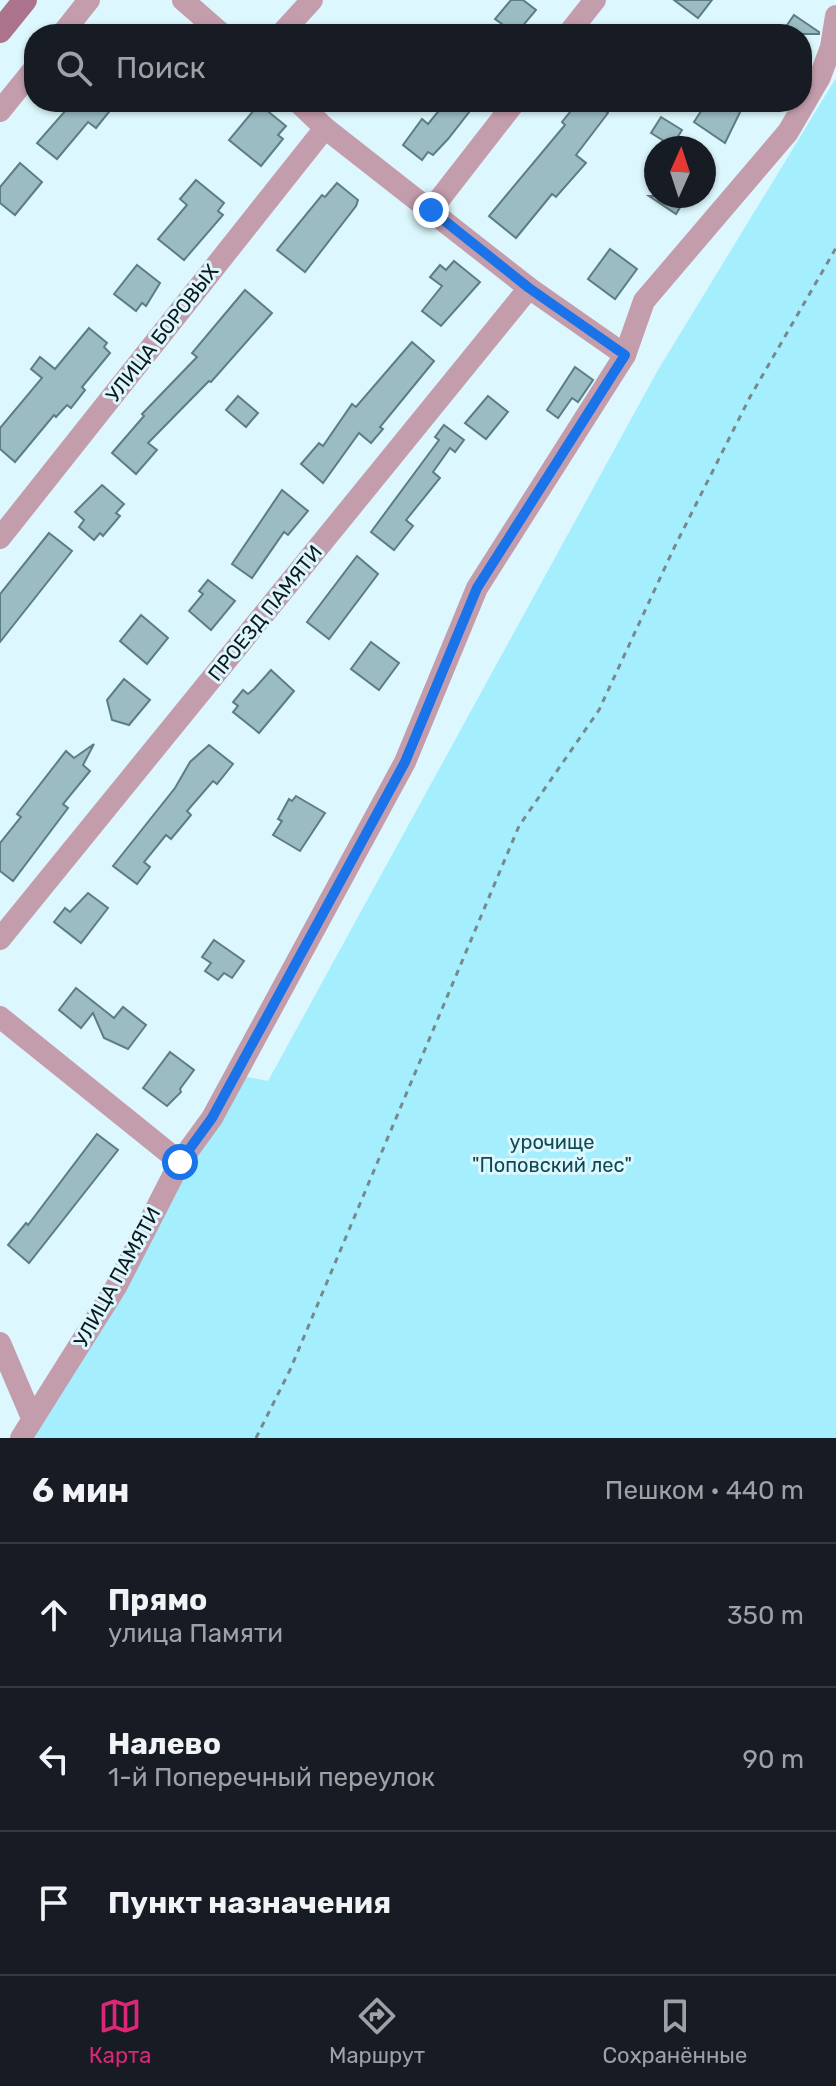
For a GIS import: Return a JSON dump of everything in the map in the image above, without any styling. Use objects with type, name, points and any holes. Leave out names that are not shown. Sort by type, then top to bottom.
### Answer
[{"type":"main road","points":[[0,31],[25,0]]},
{"type":"street","points":[[70,24],[89,0]]},
{"type":"street","points":[[183,0],[211,24]]},
{"type":"street","points":[[290,24],[312,0]]},
{"type":"street","points":[[576,24],[595,0]]},
{"type":"street","points":[[824,0],[836,7]]},
{"type":"street","name":"УЛИЦА ПАМЯТИ","points":[[812,91],[820,77],[836,16]]},
{"type":"street","points":[[0,111],[24,81]]},
{"type":"street","points":[[308,112],[529,288],[625,355]]},
{"type":"street","points":[[431,210],[507,112]]},
{"type":"street","name":"УЛИЦА ПАМЯТИ","points":[[26,1428],[116,1287],[180,1162],[212,1118],[405,762],[477,588],[625,355],[644,301],[788,132],[800,112]]},
{"type":"street","name":"УЛИЦА БОРОВЫХ","points":[[0,538],[325,128]]},
{"type":"street","name":"ПРОЕЗД ПАМЯТИ","points":[[0,939],[529,288]]},
{"type":"street","points":[[0,1017],[180,1162]]},
{"type":"street","points":[[0,1343],[26,1428]]},
{"type":"path","points":[[256,1438],[290,1370],[519,826],[599,710],[743,411],[836,248]]},
{"type":"green space","name":"урочище \"Поповский лес\"","points":[[836,78],[836,1438],[28,1438],[231,1074],[268,1081],[658,370]]},
{"type":"building","points":[[511,0],[523,0],[536,10],[524,24],[502,24],[495,19]]},
{"type":"building","points":[[674,0],[712,0],[698,18]]},
{"type":"building","points":[[794,15],[807,24],[788,24]]},
{"type":"building","points":[[64,112],[109,112],[96,128],[88,122],[57,159],[37,143]]},
{"type":"building","points":[[252,112],[269,112],[286,126],[278,135],[283,139],[261,166],[229,140]]},
{"type":"building","points":[[438,112],[469,112],[433,155],[428,152],[422,160],[403,145],[422,119],[428,124]]},
{"type":"building","points":[[570,112],[608,113],[576,155],[586,163],[556,197],[552,194],[516,238],[489,216],[565,125],[562,122]]},
{"type":"building","points":[[700,112],[740,112],[725,143],[694,122]]},
{"type":"building","points":[[661,117],[682,130],[678,136],[656,136],[651,133]]},
{"type":"building","points":[[20,163],[42,182],[15,215],[0,203],[0,187]]},
{"type":"building","points":[[196,180],[224,203],[218,211],[223,215],[184,260],[158,239],[187,205],[180,199]]},
{"type":"building","points":[[337,183],[358,200],[356,206],[305,272],[277,250],[322,195],[325,197]]},
{"type":"building","points":[[610,249],[637,269],[615,299],[588,279]]},
{"type":"building","points":[[454,261],[480,282],[441,326],[422,311],[442,286],[430,277],[440,265],[446,270]]},
{"type":"building","points":[[137,265],[160,283],[146,306],[142,303],[136,311],[114,294]]},
{"type":"building","points":[[245,290],[272,313],[211,382],[148,443],[157,450],[136,474],[112,453],[144,416],[142,414],[197,357],[192,353]]},
{"type":"building","points":[[89,328],[107,343],[104,347],[110,353],[82,387],[85,390],[71,408],[67,405],[56,417],[54,415],[15,462],[0,449],[0,428],[42,378],[31,369],[40,357],[55,369]]},
{"type":"building","points":[[412,342],[434,361],[380,427],[383,429],[371,443],[359,433],[323,483],[301,464],[319,443],[323,446],[352,404],[356,407]]},
{"type":"building","points":[[575,367],[593,380],[578,402],[572,398],[558,418],[547,410]]},
{"type":"building","points":[[238,396],[258,413],[246,427],[226,410]]},
{"type":"building","points":[[488,396],[508,412],[486,439],[465,423]]},
{"type":"building","points":[[444,425],[464,440],[455,452],[450,448],[433,472],[440,478],[406,520],[413,526],[394,550],[371,532],[439,440],[435,437]]},
{"type":"building","points":[[102,485],[124,504],[116,513],[120,516],[103,536],[100,533],[94,540],[79,527],[84,520],[75,512]]},
{"type":"building","points":[[282,490],[308,511],[288,535],[284,532],[252,578],[232,564]]},
{"type":"building","points":[[49,533],[72,551],[0,642],[0,594]]},
{"type":"building","points":[[357,556],[378,574],[329,639],[307,622]]},
{"type":"building","points":[[208,580],[235,601],[211,630],[189,611],[203,594],[199,591]]},
{"type":"building","points":[[141,615],[168,638],[147,664],[120,641]]},
{"type":"building","points":[[371,642],[399,663],[379,690],[351,669]]},
{"type":"building","points":[[271,670],[294,691],[259,733],[233,712],[238,706],[233,702],[243,690],[248,694],[254,689]]},
{"type":"building","points":[[124,679],[150,700],[129,725],[112,720],[107,700]]},
{"type":"building","points":[[94,744],[83,765],[90,771],[63,804],[68,808],[13,881],[0,871],[0,843],[21,817],[17,814],[66,751],[74,758]]},
{"type":"building","points":[[209,745],[233,764],[217,784],[213,781],[187,811],[191,815],[171,839],[166,835],[144,862],[150,867],[137,884],[113,866],[175,788],[190,762]]},
{"type":"building","points":[[296,796],[325,813],[300,851],[273,835],[282,821],[278,819],[289,799],[292,801]]},
{"type":"building","points":[[88,893],[108,908],[81,943],[54,922],[65,908],[70,912]]},
{"type":"building","points":[[214,940],[244,961],[232,978],[224,973],[218,980],[205,971],[211,963],[202,957]]},
{"type":"building","points":[[76,988],[114,1018],[123,1007],[146,1025],[128,1049],[104,1038],[93,1013],[81,1028],[59,1010]]},
{"type":"building","points":[[170,1052],[194,1070],[181,1092],[167,1106],[143,1088]]},
{"type":"building","points":[[97,1134],[118,1150],[29,1263],[8,1245],[26,1223],[28,1225]]},
{"type":"route","points":[[180,1162],[212,1118],[405,762],[477,588],[625,355],[529,288],[431,210]]}]
